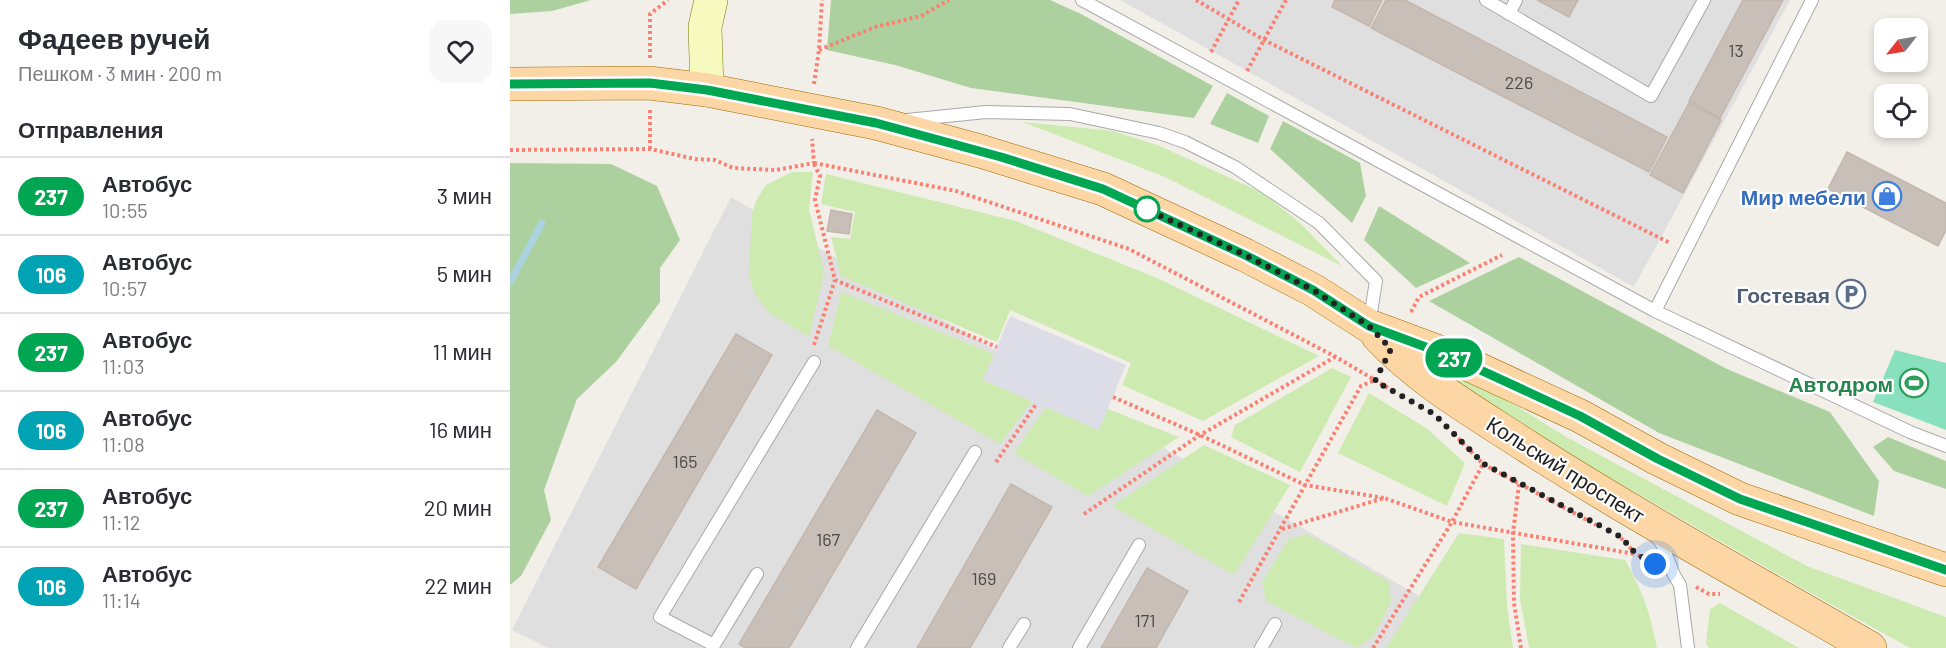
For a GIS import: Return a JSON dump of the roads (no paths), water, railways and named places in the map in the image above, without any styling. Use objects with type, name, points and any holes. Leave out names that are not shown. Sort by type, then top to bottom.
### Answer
[{"type":"main road","points":[[707,90],[705,27],[711,0]]},
{"type":"main road","name":"Кольский проспект","points":[[510,84],[650,83],[707,90],[876,123],[1001,157],[1103,189],[1245,255],[1313,290],[1395,343],[1442,392],[1571,474],[1628,525],[1870,648]]},
{"type":"main road","name":"Кольский проспект","points":[[1395,343],[1450,356],[1580,416],[1658,459],[1740,499],[1946,570]]},
{"type":"lane","points":[[1082,0],[1655,311],[1910,432],[1946,446]]},
{"type":"lane","points":[[1486,0],[1651,96],[1704,0]]},
{"type":"lane","points":[[1509,14],[1516,0]]},
{"type":"lane","points":[[1655,311],[1812,0]]},
{"type":"lane","points":[[876,123],[986,112],[1070,114],[1159,133],[1185,142],[1235,167],[1319,223],[1376,281],[1369,326]]},
{"type":"lane","points":[[757,574],[714,645],[660,617],[814,362]]},
{"type":"lane","points":[[857,648],[975,452]]},
{"type":"lane","points":[[1628,525],[1661,542],[1680,585],[1688,648]]},
{"type":"lane","points":[[1079,648],[1139,545]]},
{"type":"lane","points":[[1010,648],[1024,624]]},
{"type":"lane","points":[[1261,648],[1275,624]]},
{"type":"waterway","points":[[510,282],[542,223]]},
{"type":"place","name":"Мир мебели","points":[[1887,196]]},
{"type":"place","name":"Гостевая","points":[[1851,294]]},
{"type":"place","name":"Автодром","points":[[1914,383]]}]
